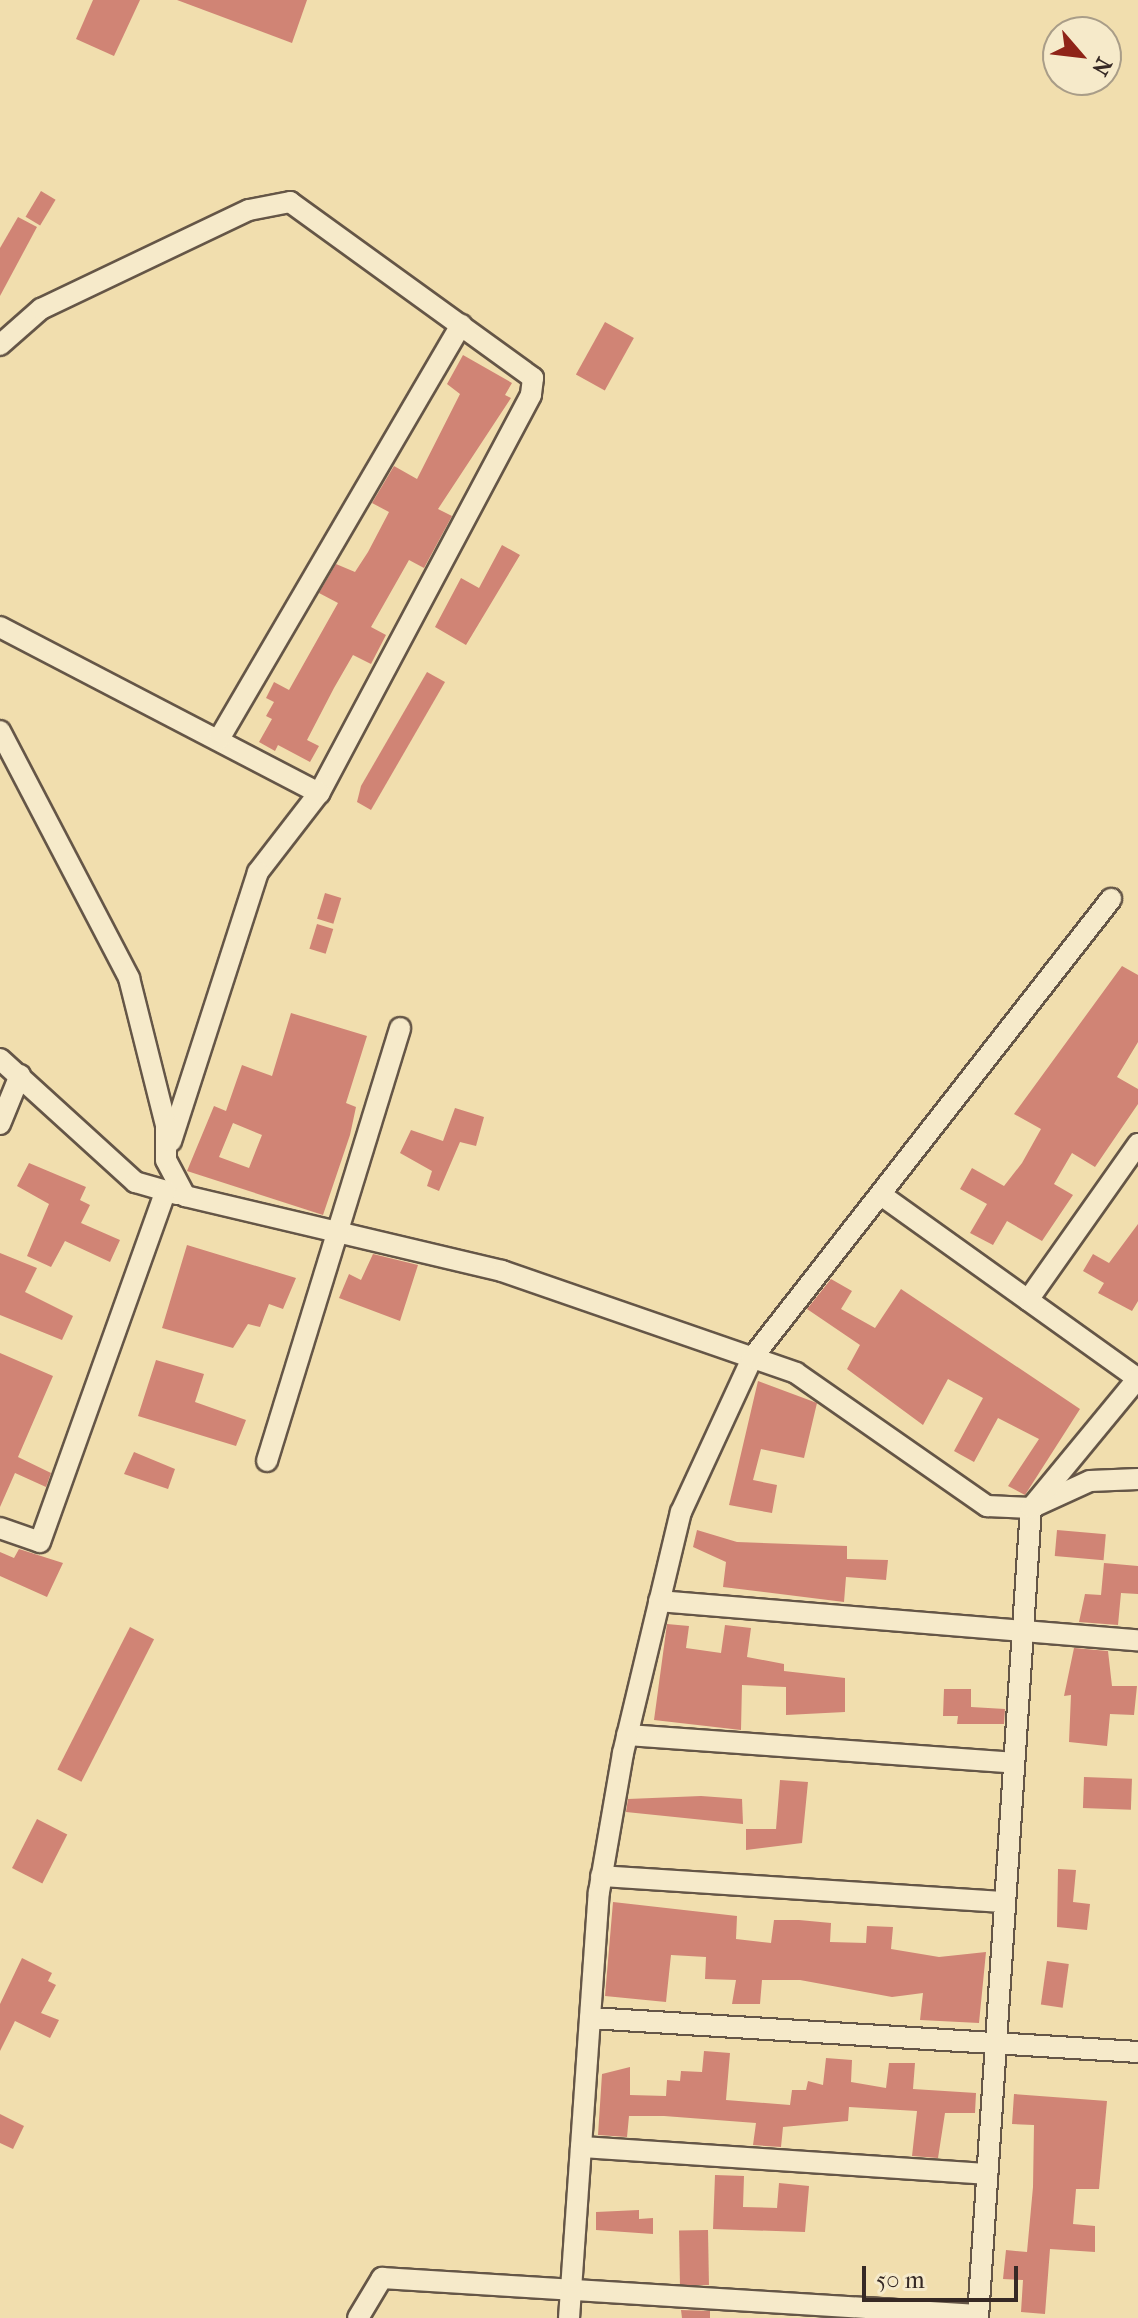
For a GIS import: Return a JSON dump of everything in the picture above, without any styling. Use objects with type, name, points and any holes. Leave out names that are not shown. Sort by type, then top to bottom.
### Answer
[{"type":"street","points":[[0,345],[41,309],[249,210],[290,202],[533,378],[531,395],[319,793],[258,872],[166,1160]]},
{"type":"street","points":[[219,739],[461,325]]},
{"type":"street","points":[[0,627],[319,793]]},
{"type":"street","points":[[0,731],[129,978],[166,1125],[166,1160],[176,1194],[40,1542],[0,1528]]},
{"type":"street","points":[[569,2318],[601,1876],[627,1735],[681,1512],[752,1358],[884,1197],[1111,899]]},
{"type":"street","points":[[267,1461],[400,1028]]},
{"type":"street","points":[[0,1059],[135,1182],[337,1234],[502,1271],[796,1373],[987,1506],[1031,1508],[1090,1481],[1138,1479]]},
{"type":"street","points":[[0,1124],[20,1075]]},
{"type":"street","points":[[1028,1300],[1138,1144]]},
{"type":"street","points":[[358,2318],[382,2278],[978,2316],[1031,1508],[1136,1377],[884,1197]]},
{"type":"street","points":[[659,1601],[1138,1640]]},
{"type":"street","points":[[627,1735],[1013,1763]]},
{"type":"street","points":[[601,1876],[1004,1902]]},
{"type":"street","points":[[590,2018],[1138,2052]]},
{"type":"street","points":[[581,2147],[987,2174]]},
{"type":"building","points":[[93,0],[140,0],[114,56],[76,39]]},
{"type":"building","points":[[177,0],[307,0],[292,43]]},
{"type":"building","points":[[41,191],[56,200],[40,225],[26,217]]},
{"type":"building","points":[[18,217],[37,227],[0,296],[0,248]]},
{"type":"building","points":[[605,322],[634,338],[605,390],[576,374]]},
{"type":"building","points":[[463,355],[512,383],[505,395],[511,398],[438,509],[452,516],[424,568],[409,560],[371,627],[386,635],[371,664],[353,655],[334,688],[307,740],[319,746],[310,762],[278,745],[275,751],[259,742],[272,719],[266,716],[274,702],[266,698],[274,682],[289,690],[338,603],[319,593],[336,564],[355,572],[368,552],[389,512],[372,503],[394,466],[417,479],[460,394],[447,384]]},
{"type":"building","points":[[502,545],[520,555],[466,645],[435,627],[461,578],[479,588]]},
{"type":"building","points":[[427,672],[445,682],[371,810],[357,802],[361,786]]},
{"type":"building","points":[[325,893],[341,898],[333,924],[317,919]]},
{"type":"building","points":[[317,924],[333,929],[326,954],[309,949]]},
{"type":"building","points":[[1122,966],[1138,975],[1138,1042],[1117,1077],[1138,1089],[1138,1104],[1095,1167],[1072,1153],[1054,1184],[1073,1195],[1042,1241],[1007,1221],[993,1245],[970,1233],[987,1204],[960,1189],[972,1168],[1004,1186],[1022,1163],[1041,1129],[1014,1114]]},
{"type":"building","points":[[291,1013],[367,1036],[346,1103],[356,1107],[350,1135],[323,1215],[187,1171],[214,1106],[226,1111],[242,1065],[272,1076]],"holes":[[[233,1123],[262,1135],[249,1168],[219,1157]]]},
{"type":"building","points":[[455,1108],[484,1117],[476,1146],[460,1142],[439,1191],[427,1186],[432,1171],[400,1153],[411,1130],[443,1141]]},
{"type":"building","points":[[29,1163],[86,1187],[80,1200],[90,1205],[81,1223],[120,1240],[110,1262],[65,1241],[51,1267],[27,1256],[49,1204],[17,1186]]},
{"type":"building","points":[[1138,1224],[1138,1301],[1132,1311],[1098,1293],[1104,1283],[1083,1271],[1093,1254],[1109,1263]]},
{"type":"building","points":[[187,1245],[296,1278],[283,1309],[269,1304],[260,1327],[248,1324],[233,1348],[162,1328]]},
{"type":"building","points":[[0,1253],[37,1268],[25,1292],[73,1316],[62,1340],[0,1315]]},
{"type":"building","points":[[373,1254],[418,1265],[400,1321],[339,1298],[349,1274],[361,1280]]},
{"type":"building","points":[[831,1279],[852,1291],[841,1309],[875,1328],[901,1289],[1080,1409],[1025,1495],[1008,1486],[1039,1439],[998,1418],[974,1462],[954,1451],[983,1398],[948,1379],[923,1425],[847,1369],[860,1345],[807,1309]]},
{"type":"building","points":[[0,1353],[53,1376],[18,1457],[51,1473],[46,1487],[15,1473],[0,1507]]},
{"type":"building","points":[[156,1360],[204,1374],[195,1402],[246,1420],[236,1446],[138,1416]]},
{"type":"building","points":[[758,1381],[817,1403],[804,1458],[761,1449],[753,1480],[777,1485],[772,1513],[729,1505]]},
{"type":"building","points":[[134,1452],[175,1469],[168,1489],[124,1474]]},
{"type":"building","points":[[697,1530],[737,1542],[847,1546],[847,1559],[888,1560],[886,1580],[846,1577],[844,1602],[723,1587],[726,1562],[693,1547]]},
{"type":"building","points":[[1057,1530],[1106,1534],[1104,1560],[1055,1556]]},
{"type":"building","points":[[19,1549],[63,1563],[47,1597],[0,1576],[0,1552],[14,1558]]},
{"type":"building","points":[[1104,1563],[1138,1566],[1138,1594],[1121,1593],[1118,1625],[1079,1622],[1085,1594],[1101,1595]]},
{"type":"building","points":[[667,1624],[689,1626],[686,1648],[721,1653],[725,1625],[751,1628],[747,1657],[784,1664],[784,1671],[845,1678],[845,1712],[786,1715],[786,1687],[742,1685],[741,1730],[654,1720]]},
{"type":"building","points":[[130,1627],[154,1639],[81,1782],[57,1770]]},
{"type":"building","points":[[1074,1648],[1108,1651],[1112,1686],[1137,1686],[1134,1715],[1110,1714],[1107,1746],[1069,1742],[1071,1695],[1064,1696]]},
{"type":"building","points":[[944,1689],[971,1689],[971,1707],[1005,1709],[1004,1724],[957,1724],[958,1716],[943,1716]]},
{"type":"building","points":[[1084,1777],[1132,1779],[1131,1810],[1083,1808]]},
{"type":"building","points":[[780,1780],[808,1782],[802,1843],[746,1850],[746,1829],[776,1829]]},
{"type":"building","points":[[701,1796],[742,1799],[743,1824],[626,1812],[628,1799]]},
{"type":"building","points":[[37,1819],[67,1834],[42,1883],[12,1868]]},
{"type":"building","points":[[1058,1869],[1076,1870],[1073,1902],[1090,1904],[1087,1930],[1057,1927]]},
{"type":"building","points":[[613,1902],[737,1916],[736,1939],[771,1943],[774,1920],[799,1920],[831,1923],[830,1942],[866,1943],[867,1926],[893,1927],[891,1949],[939,1957],[986,1952],[979,2023],[920,2020],[923,1993],[892,1997],[800,1980],[762,1980],[760,2004],[732,2004],[736,1980],[705,1979],[706,1957],[671,1955],[666,2002],[605,1996]]},
{"type":"building","points":[[22,1958],[52,1973],[48,1981],[56,1985],[41,2013],[59,2020],[50,2038],[15,2021],[0,2051],[0,2004]]},
{"type":"building","points":[[1047,1961],[1069,1964],[1063,2008],[1041,2005]]},
{"type":"building","points":[[704,2051],[730,2053],[726,2100],[790,2105],[792,2090],[806,2090],[808,2081],[823,2085],[826,2058],[852,2060],[851,2082],[886,2088],[889,2063],[915,2063],[913,2089],[976,2093],[975,2113],[945,2113],[938,2158],[912,2156],[917,2111],[849,2107],[848,2121],[783,2127],[781,2147],[753,2145],[756,2123],[664,2116],[629,2116],[627,2137],[598,2135],[602,2074],[630,2067],[630,2095],[666,2096],[667,2080],[680,2081],[681,2071],[702,2072]]},
{"type":"building","points":[[1014,2094],[1107,2101],[1099,2189],[1076,2189],[1073,2224],[1095,2226],[1095,2252],[1050,2249],[1045,2314],[1021,2312],[1023,2280],[1003,2279],[1006,2250],[1027,2252],[1033,2187],[1034,2125],[1012,2124]]},
{"type":"building","points":[[0,2114],[24,2126],[13,2149],[0,2143]]},
{"type":"building","points":[[715,2175],[744,2176],[743,2207],[777,2208],[779,2183],[809,2186],[805,2232],[713,2229]]},
{"type":"building","points":[[639,2210],[639,2219],[653,2218],[653,2234],[596,2230],[596,2212]]},
{"type":"building","points":[[708,2230],[709,2285],[680,2285],[679,2231]]},
{"type":"building","points":[[681,2310],[710,2311],[710,2318],[682,2318]]}]
